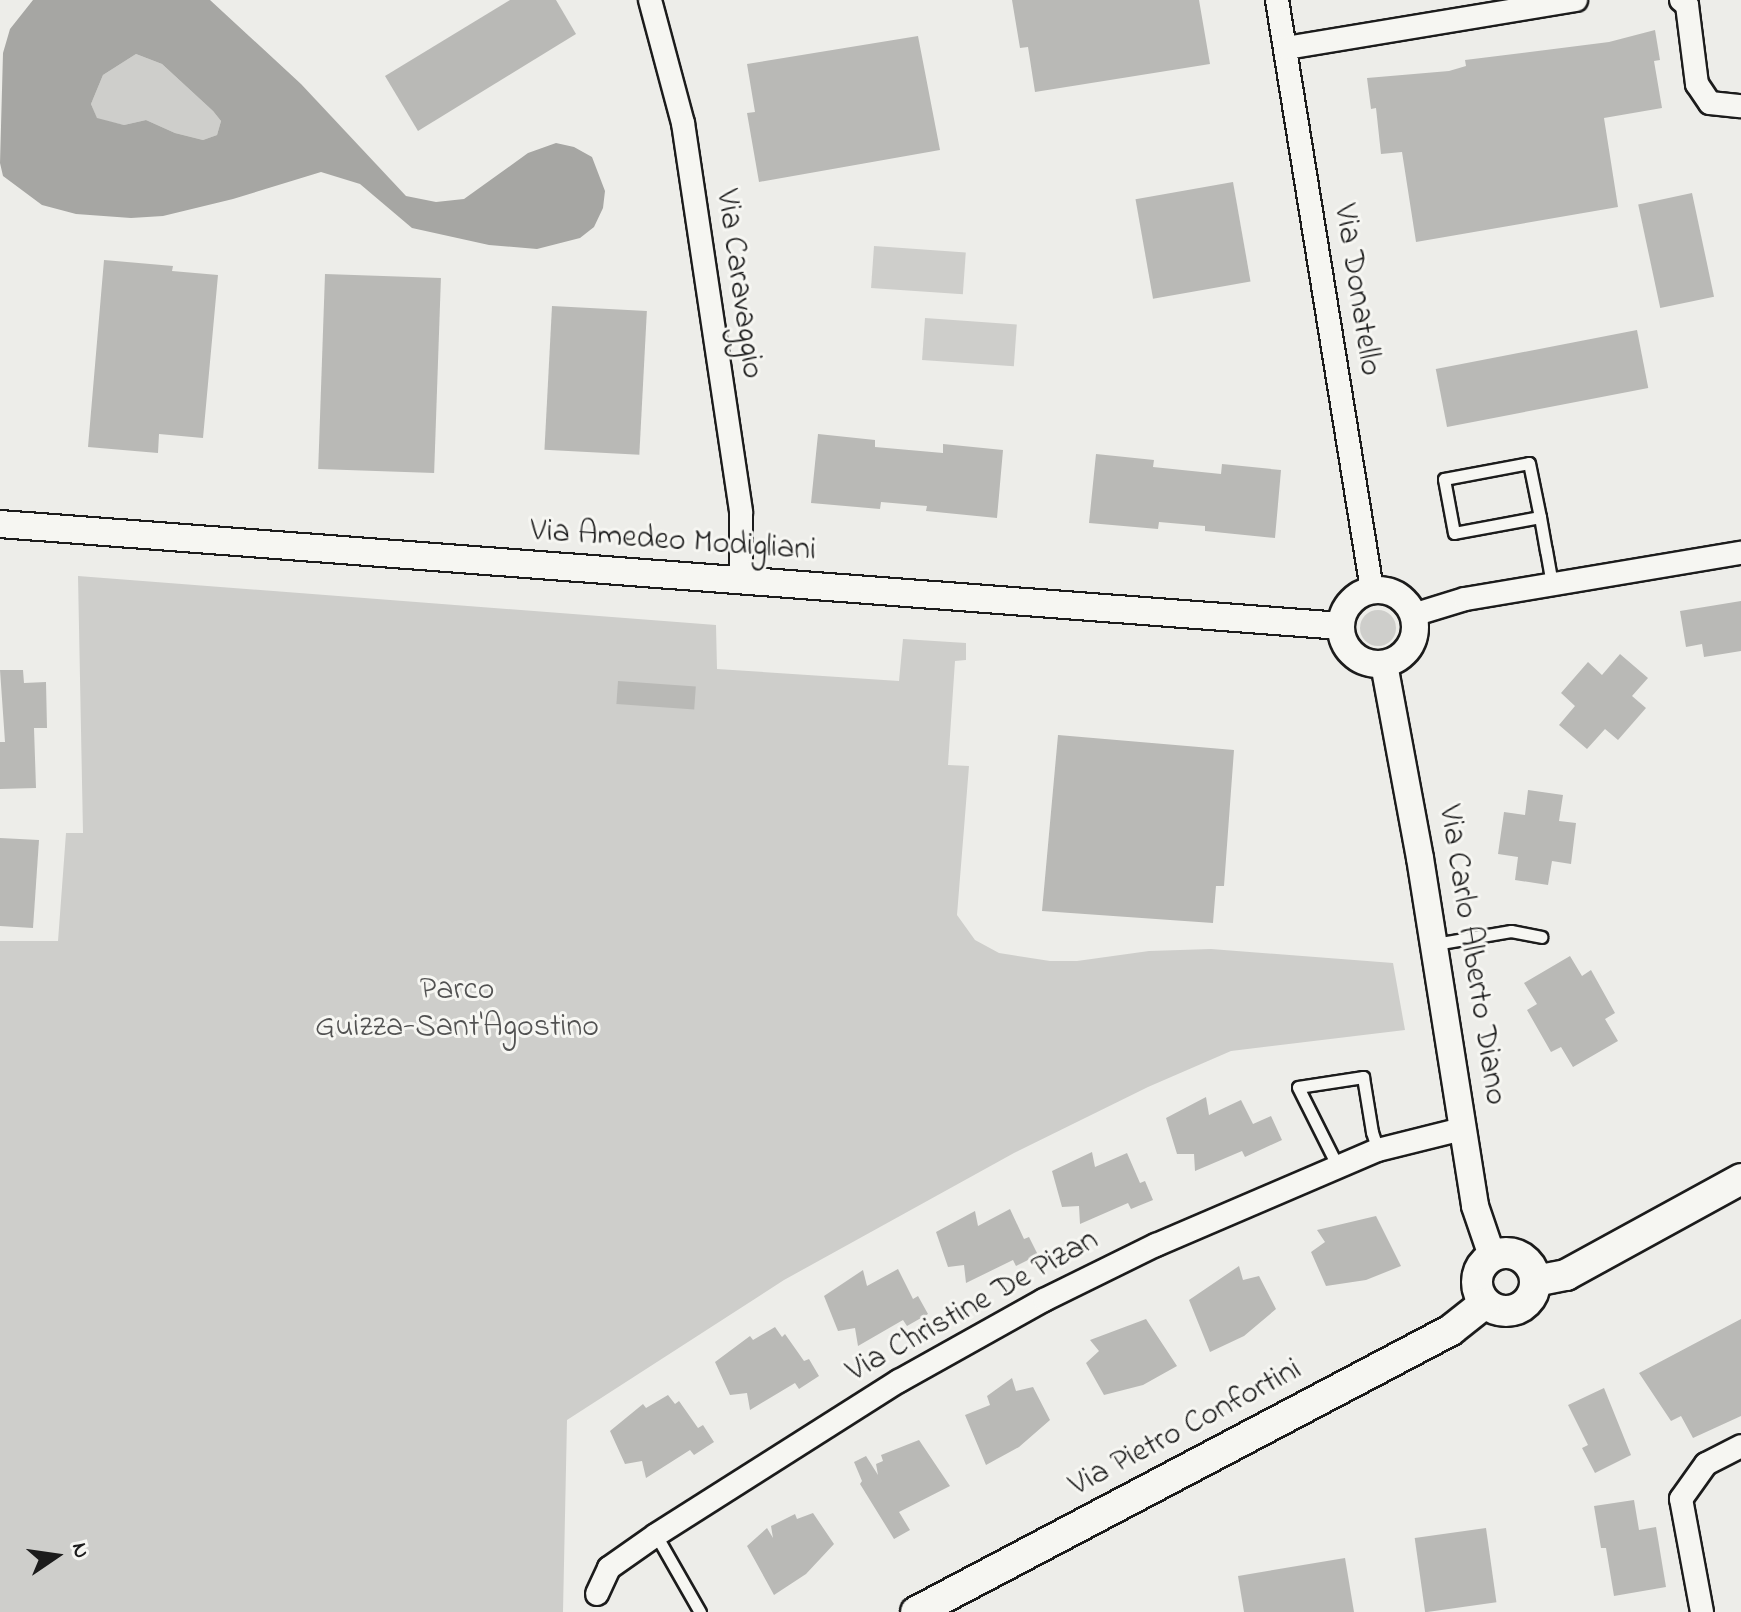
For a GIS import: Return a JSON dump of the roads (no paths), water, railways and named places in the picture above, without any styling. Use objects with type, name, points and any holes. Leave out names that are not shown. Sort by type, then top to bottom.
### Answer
[{"type":"main road","points":[[1535,1281],[1566,1275],[1741,1179]]},
{"type":"main road","points":[[1512,1254],[1520,1257],[1528,1263],[1535,1281],[1529,1300],[1513,1311],[1494,1309],[1485,1303],[1477,1287],[1477,1278],[1485,1262],[1492,1256],[1512,1254]]},
{"type":"main road","name":"Via Pietro Confortini","points":[[916,1612],[1432,1341],[1485,1303]]},
{"type":"street","name":"Via Caravaggio","points":[[650,0],[683,123],[741,513],[741,581]]},
{"type":"street","name":"Via Donatello","points":[[1277,0],[1372,590]]},
{"type":"street","points":[[1286,48],[1576,0]]},
{"type":"street","points":[[1681,0],[1687,5],[1697,84],[1710,103],[1738,107]]},
{"type":"street","name":"Via Amedeo Modigliani","points":[[0,524],[1341,626]]},
{"type":"street","points":[[1413,615],[1438,605],[1741,553]]},
{"type":"street","points":[[1372,590],[1401,598],[1413,615],[1415,628],[1407,651],[1384,664],[1363,661],[1347,647],[1341,626],[1350,603],[1372,590]]},
{"type":"street","name":"Via Carlo Alberto Diano","points":[[1384,664],[1475,1206],[1492,1256]]},
{"type":"street","name":"Via Christine De Pizan","points":[[597,1594],[609,1568],[656,1535],[899,1381],[1044,1300],[1156,1245],[1378,1150],[1462,1129]]},
{"type":"street","points":[[1702,1612],[1681,1499],[1693,1478],[1706,1464],[1741,1446]]},
{"type":"lane","points":[[1540,517],[1454,533],[1444,479],[1529,463],[1540,517],[1552,585]]},
{"type":"lane","points":[[1433,944],[1511,931],[1541,937]]},
{"type":"lane","points":[[1338,1167],[1298,1087],[1363,1077],[1378,1150]]},
{"type":"lane","points":[[656,1535],[700,1612]]},
{"type":"park label","name":"Parco Guizza-Sant'Agostino","points":[[457,1010]]}]
